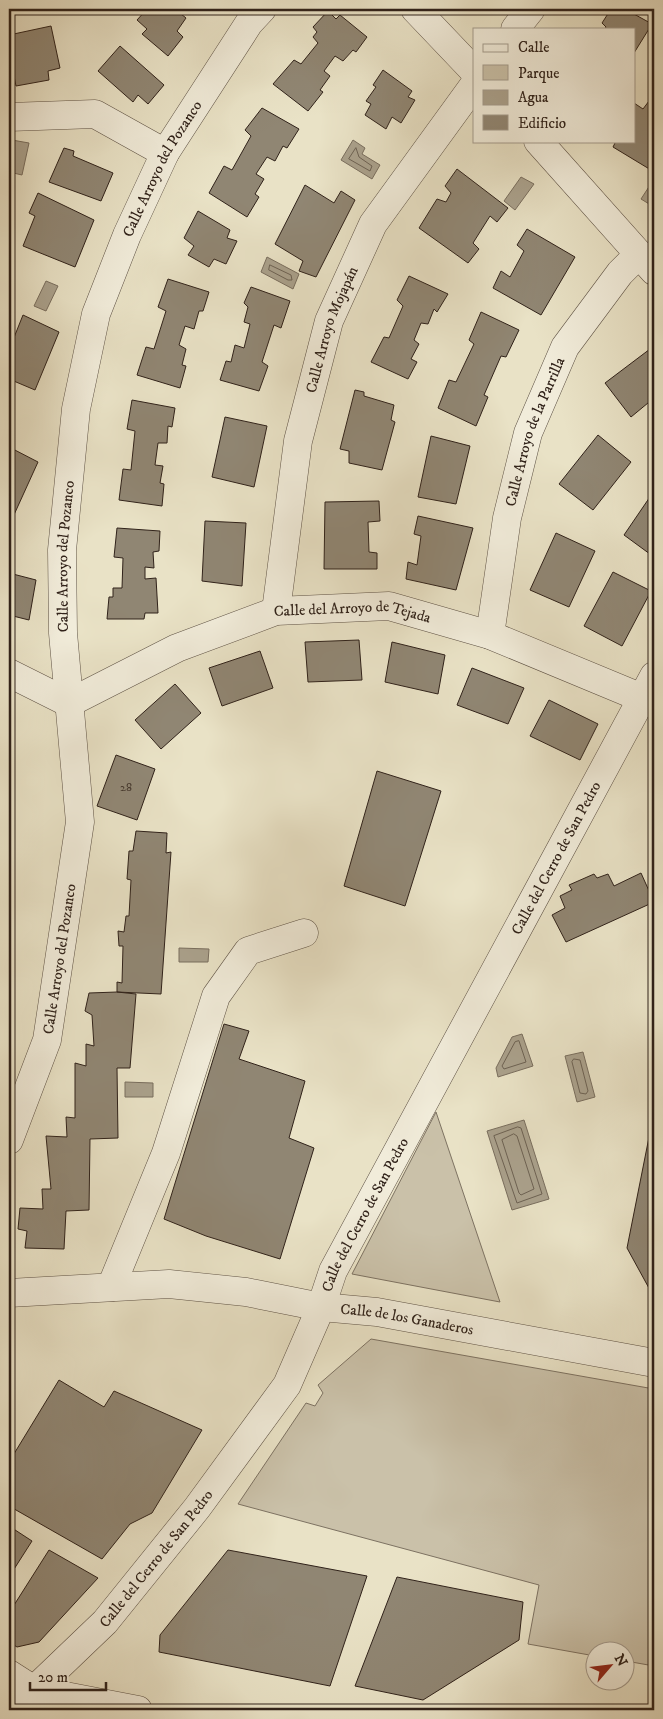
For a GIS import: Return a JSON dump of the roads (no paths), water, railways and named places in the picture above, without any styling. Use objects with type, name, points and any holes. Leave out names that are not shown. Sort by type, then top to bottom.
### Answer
[{"type":"street","name":"Calle Arroyo del Pozanco","points":[[9,1140],[47,1040],[80,822],[63,633],[62,550],[76,409],[96,314],[127,235],[165,153],[249,23],[262,9]]},
{"type":"street","points":[[415,9],[473,70]]},
{"type":"street","points":[[516,28],[531,9]]},
{"type":"street","name":"Calle Arroyo Mojapán","points":[[276,611],[298,440],[329,321],[373,224],[473,86]]},
{"type":"street","points":[[9,117],[96,114],[165,153]]},
{"type":"street","points":[[539,142],[647,263]]},
{"type":"street","name":"Calle Arroyo de la Parrilla","points":[[490,635],[507,518],[528,433],[565,347],[620,273],[647,263]]},
{"type":"street","name":"Calle del Arroyo de Tejada","points":[[69,703],[177,648],[276,611],[389,606],[490,635],[648,687]]},
{"type":"street","points":[[9,673],[69,703]]},
{"type":"street","name":"Calle del Cerro de San Pedro","points":[[26,1700],[105,1622],[197,1508],[287,1385],[321,1307],[333,1271],[648,687]]},
{"type":"street","points":[[111,1287],[166,1153],[216,996],[248,951],[304,933]]},
{"type":"street","name":"Calle de los Ganaderos","points":[[9,1293],[169,1284],[246,1292],[321,1307],[377,1312],[654,1363]]},
{"type":"street","points":[[9,1674],[26,1700],[138,1710]]},
{"type":"water","points":[[12,140],[29,143],[22,175],[9,172]]},
{"type":"water","points":[[353,140],[365,148],[362,154],[380,165],[372,179],[341,160]]},
{"type":"water","points":[[521,177],[534,184],[515,210],[504,201]]},
{"type":"water","points":[[654,179],[654,207],[641,199]]},
{"type":"water","points":[[267,257],[299,274],[293,289],[261,272]]},
{"type":"water","points":[[46,281],[58,286],[46,311],[34,306]]},
{"type":"water","points":[[179,948],[209,949],[208,962],[179,962]]},
{"type":"water","points":[[522,1034],[533,1066],[498,1077],[496,1068],[512,1037]]},
{"type":"water","points":[[583,1052],[595,1097],[577,1102],[565,1056]]},
{"type":"water","points":[[125,1082],[153,1083],[153,1097],[125,1097]]},
{"type":"water","points":[[524,1120],[549,1199],[512,1210],[487,1131]]}]
